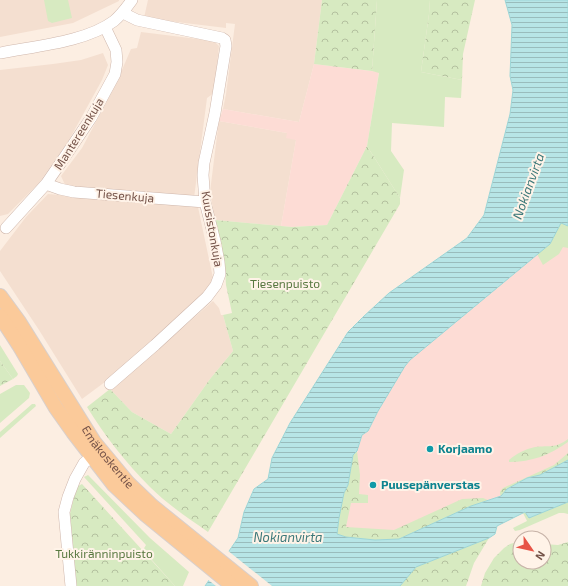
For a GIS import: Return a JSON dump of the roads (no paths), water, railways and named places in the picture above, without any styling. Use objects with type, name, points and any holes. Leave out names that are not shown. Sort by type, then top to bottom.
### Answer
[{"type":"main road","name":"Emäkoskentie","points":[[0,296],[19,322],[60,389],[103,454],[128,483],[197,549],[233,586]]},
{"type":"main road","name":"Emäkoskentie","points":[[0,316],[56,408],[91,457],[119,490],[145,514],[251,586]]},
{"type":"street","points":[[0,53],[70,40],[92,33],[105,27],[114,20],[122,13],[132,0]]},
{"type":"street","name":"Kuusistonkuja","points":[[110,384],[207,297],[216,285],[220,274],[215,241],[205,202],[203,175],[226,46],[225,40],[222,38],[137,20],[122,13]]},
{"type":"street","name":"Mantereenkuja","points":[[6,228],[46,184],[66,156],[91,118],[114,74],[117,62],[116,50],[105,27]]},
{"type":"street","name":"Tiesenkuja","points":[[46,184],[74,192],[205,202]]},
{"type":"street","points":[[70,586],[64,512],[75,480],[84,463],[91,457]]},
{"type":"water","name":"Nokianvirta","points":[[505,0],[568,0],[568,226],[561,223],[550,244],[410,360],[405,366],[378,411],[368,431],[362,435],[357,451],[353,455],[348,485],[344,493],[337,534],[346,537],[375,540],[399,539],[471,506],[501,496],[507,489],[527,478],[540,475],[568,460],[568,502],[529,518],[525,512],[497,526],[495,534],[489,538],[416,567],[400,586],[205,586],[238,538],[244,512],[254,489],[268,479],[272,458],[290,423],[348,332],[389,293],[467,238],[484,215],[510,114],[513,90],[510,76],[512,25]]},
{"type":"place","name":"Korjaamo","points":[[430,449]]},
{"type":"place","name":"Puusepänverstas","points":[[373,485]]},
{"type":"park label","name":"Tiesenpuisto","points":[[285,284]]},
{"type":"park label","name":"Tukkiränninpuisto","points":[[104,554]]}]
